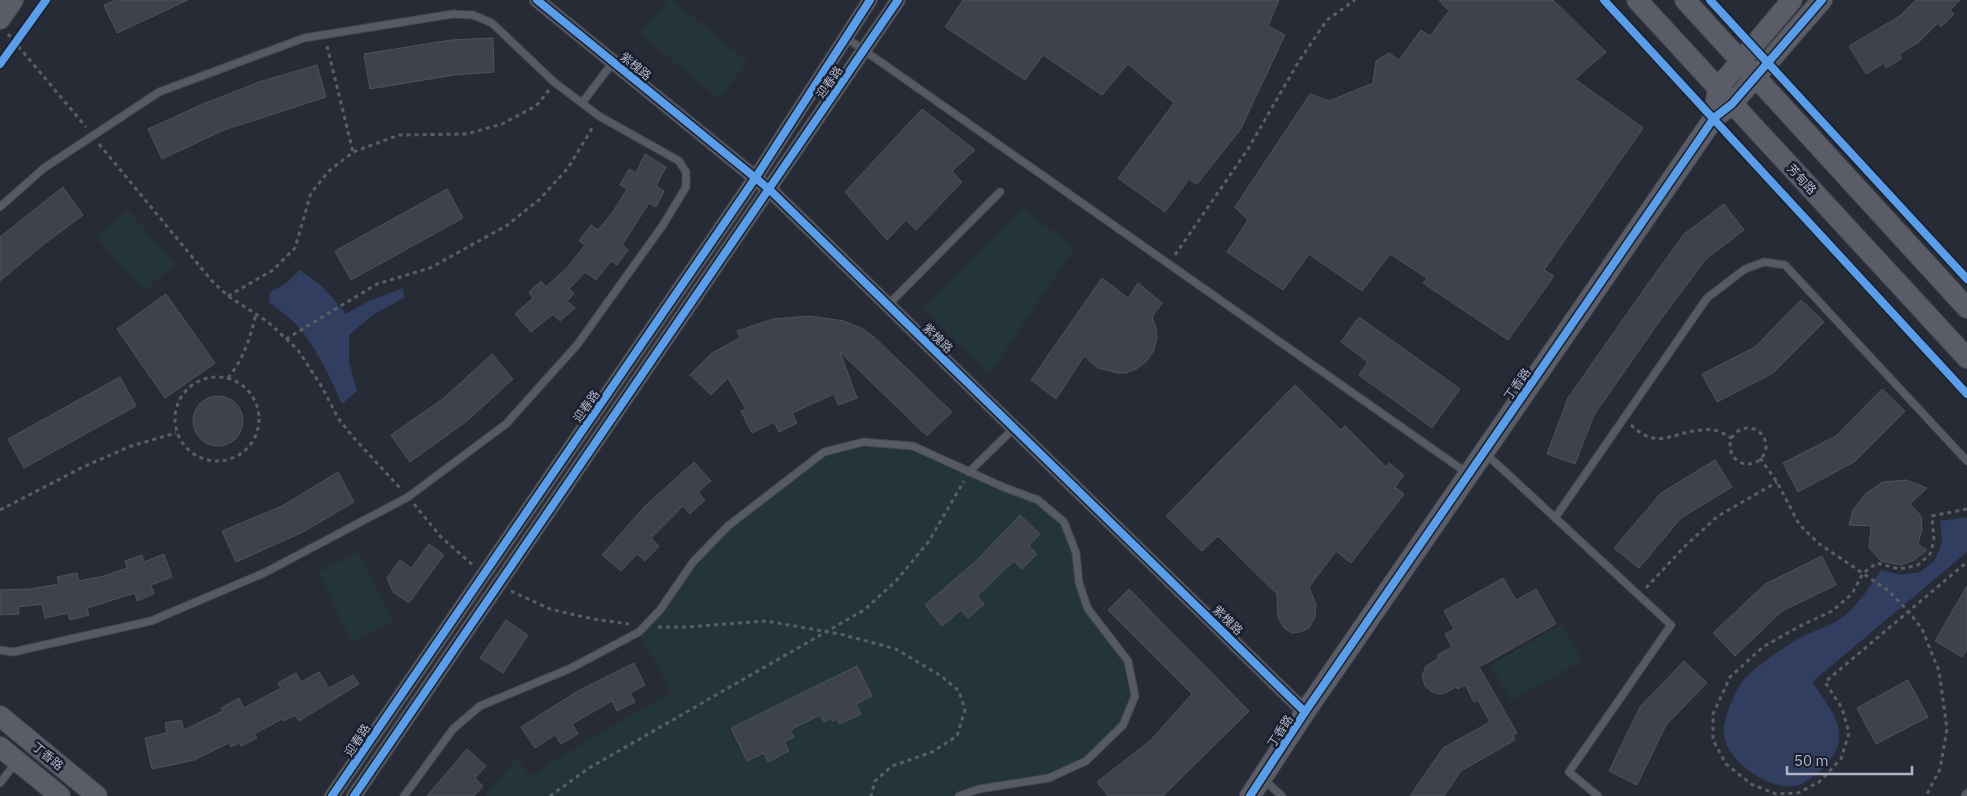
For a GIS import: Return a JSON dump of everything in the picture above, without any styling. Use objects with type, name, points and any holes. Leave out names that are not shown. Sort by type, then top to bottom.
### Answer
[{"type":"street","points":[[3,25],[13,0]]},
{"type":"street","name":"紫槐路","points":[[537,0],[769,189],[1305,712]]},
{"type":"street","name":"迎春路","points":[[332,796],[756,177],[870,0]]},
{"type":"street","name":"迎春路","points":[[354,796],[898,0]]},
{"type":"street","name":"芳甸路","points":[[1637,0],[1967,358]]},
{"type":"street","points":[[1685,0],[1967,308]]},
{"type":"street","points":[[1718,88],[1792,0]]},
{"type":"street","name":"丁香路","points":[[1250,796],[1305,712],[1714,118],[1732,104],[1822,0]]},
{"type":"street","name":"丁香路","points":[[1714,118],[1718,88]]},
{"type":"street","name":"丁香路","points":[[0,716],[96,796]]},
{"type":"street","name":"丁香路","points":[[0,747],[60,796]]},
{"type":"lane","points":[[0,207],[44,168],[159,92],[304,38],[453,14],[473,16],[492,23],[554,82],[599,116],[679,161],[686,172],[686,186],[663,225],[577,345],[506,424],[408,497],[264,574],[151,621],[13,652],[0,650]]},
{"type":"lane","points":[[846,37],[1469,475]]},
{"type":"lane","points":[[582,103],[613,62]]},
{"type":"lane","points":[[888,305],[1000,192]]},
{"type":"lane","points":[[1555,518],[1707,298],[1745,269],[1764,262],[1785,265],[1967,461]]},
{"type":"lane","points":[[970,472],[1014,428]]},
{"type":"lane","points":[[404,796],[453,729],[480,706],[569,669],[639,632],[660,610],[693,562],[728,526],[824,452],[864,442],[913,446],[1003,487],[1038,500],[1064,522],[1076,553],[1079,583],[1088,609],[1128,661],[1135,696],[1123,725],[1086,761],[1049,778],[979,789],[959,796]]},
{"type":"lane","points":[[1484,453],[1671,625],[1569,772],[1598,796]]},
{"type":"lane","points":[[0,783],[17,761]]},
{"type":"lane","points":[[1262,778],[1282,796]]},
{"type":"path","points":[[1169,264],[1248,149],[1299,61],[1327,20],[1355,0]]},
{"type":"path","points":[[3,25],[212,281],[228,296],[268,322],[298,350],[322,387],[338,418],[353,437],[408,497],[441,537],[484,574]]},
{"type":"path","points":[[324,34],[354,152]]},
{"type":"path","points":[[10,50],[21,35]]},
{"type":"path","points":[[228,296],[273,270],[295,248],[311,193],[329,171],[354,152],[399,135],[467,134],[502,124],[536,106],[554,82]]},
{"type":"path","points":[[286,339],[377,284],[430,268],[506,226],[540,199],[568,168],[599,116]]},
{"type":"path","points":[[228,378],[239,364],[249,342],[256,314]]},
{"type":"path","points":[[220,376],[228,378],[246,388],[255,400],[260,414],[259,429],[253,442],[243,453],[224,461],[204,460],[192,454],[182,445],[176,433],[174,420],[176,406],[182,394],[192,385],[205,378],[220,376]]},
{"type":"path","points":[[1624,419],[1640,434],[1652,439],[1663,439],[1689,431],[1713,429],[1732,438]]},
{"type":"path","points":[[1751,428],[1756,430],[1761,433],[1766,443],[1764,454],[1749,463],[1738,460],[1731,450],[1732,438],[1740,430],[1751,428]]},
{"type":"path","points":[[0,510],[83,467],[131,446],[176,433]]},
{"type":"path","points":[[1760,458],[1777,482],[1799,524],[1818,543],[1889,591],[1922,629],[1939,671],[1946,729],[1940,769],[1926,796]]},
{"type":"path","points":[[550,796],[589,768],[864,610],[896,581],[929,541],[970,472]]},
{"type":"path","points":[[1639,595],[1685,546],[1718,516],[1777,482]]},
{"type":"path","points":[[1967,509],[1932,516],[1934,541],[1930,554],[1918,565],[1899,570],[1877,563],[1863,573],[1852,594],[1832,611],[1763,647],[1730,677],[1714,714],[1713,740],[1726,764],[1750,784],[1776,795],[1798,793],[1819,782],[1841,759],[1849,733],[1842,708],[1825,682],[1967,562]]},
{"type":"path","points":[[498,585],[550,609],[593,619],[644,627],[686,627],[766,621],[826,632],[896,649],[941,676],[959,691],[965,710],[957,736],[932,752],[892,766],[875,781],[871,796]]},
{"type":"shaded area","points":[[668,0],[672,0],[748,62],[718,98],[640,34]]},
{"type":"shaded area","points":[[1022,209],[1075,247],[989,374],[923,308]]},
{"type":"shaded area","points":[[128,210],[175,264],[144,291],[96,237]]},
{"type":"shaded area","points":[[863,442],[913,446],[1038,500],[1064,522],[1088,609],[1128,661],[1135,696],[1123,725],[1086,761],[1049,778],[959,796],[485,796],[517,758],[530,776],[596,735],[671,693],[639,632],[693,562],[728,526],[824,452]]},
{"type":"shaded area","points":[[359,552],[393,621],[352,642],[318,572]]},
{"type":"shaded area","points":[[1561,624],[1582,660],[1511,701],[1491,665]]},
{"type":"water","points":[[300,270],[323,287],[346,314],[367,302],[403,288],[404,298],[374,314],[349,335],[349,361],[357,391],[342,404],[321,361],[302,331],[269,302],[270,292],[285,284]]},
{"type":"water","points":[[1967,517],[1967,552],[1812,682],[1829,707],[1839,729],[1836,751],[1828,762],[1811,778],[1795,786],[1773,784],[1762,779],[1741,764],[1727,745],[1724,729],[1731,702],[1744,679],[1770,657],[1790,644],[1844,616],[1861,598],[1881,570],[1901,575],[1920,572],[1935,560],[1942,543],[1940,521]]},
{"type":"building","points":[[116,0],[188,0],[117,33],[104,5]]},
{"type":"building","points":[[963,0],[1279,0],[1268,26],[1285,35],[1240,130],[1197,184],[1189,179],[1165,212],[1118,178],[1174,103],[1128,64],[1102,95],[1043,55],[1025,80],[945,27]]},
{"type":"building","points":[[1439,0],[1553,0],[1606,52],[1575,79],[1643,128],[1544,270],[1554,276],[1508,340],[1423,283],[1427,278],[1390,254],[1362,291],[1309,254],[1283,290],[1227,252],[1248,220],[1235,207],[1310,94],[1329,101],[1373,83],[1376,61],[1389,53],[1399,60],[1421,30],[1430,36],[1449,11]]},
{"type":"building","points":[[1916,0],[1960,0],[1950,10],[1954,14],[1941,27],[1938,23],[1919,42],[1899,54],[1902,58],[1886,68],[1884,63],[1866,74],[1849,46],[1900,16]]},
{"type":"building","points":[[493,38],[494,72],[454,75],[370,89],[364,54],[451,40]]},
{"type":"building","points":[[317,65],[326,97],[224,130],[162,159],[148,129],[203,104],[259,82]]},
{"type":"building","points":[[922,109],[975,150],[952,171],[962,182],[916,230],[906,220],[887,240],[845,192]]},
{"type":"building","points":[[645,154],[666,167],[656,186],[664,191],[656,207],[649,203],[622,245],[628,250],[617,265],[611,261],[596,280],[585,272],[569,289],[574,294],[567,301],[575,308],[560,321],[553,314],[531,332],[515,314],[533,298],[529,292],[541,281],[546,287],[567,268],[585,245],[579,241],[591,225],[598,230],[614,210],[627,189],[620,185],[629,169],[636,173]]},
{"type":"building","points":[[63,187],[83,215],[44,244],[0,281],[0,237]]},
{"type":"building","points":[[447,189],[463,218],[351,280],[335,251]]},
{"type":"building","points":[[1724,204],[1744,230],[1706,259],[1661,319],[1594,415],[1575,464],[1547,454],[1568,398],[1645,288],[1684,234]]},
{"type":"building","points":[[1102,278],[1128,298],[1138,283],[1162,303],[1152,317],[1157,339],[1153,352],[1146,362],[1136,369],[1125,373],[1098,368],[1084,356],[1056,399],[1031,380]]},
{"type":"building","points":[[166,294],[215,363],[165,398],[117,329]]},
{"type":"building","points":[[1801,300],[1824,322],[1773,373],[1717,402],[1702,374],[1755,347]]},
{"type":"building","points":[[809,316],[844,321],[863,329],[874,337],[952,412],[927,436],[840,352],[857,398],[838,405],[834,394],[792,413],[797,423],[779,432],[774,422],[752,433],[741,411],[746,409],[728,378],[711,395],[690,375],[712,353],[740,338],[737,331],[773,319]]},
{"type":"building","points":[[1359,317],[1460,389],[1432,428],[1359,375],[1368,362],[1341,342]]},
{"type":"building","points":[[492,354],[513,379],[467,421],[410,462],[391,435],[444,398]]},
{"type":"building","points":[[120,377],[136,406],[24,468],[8,439]]},
{"type":"building","points":[[1295,385],[1341,430],[1345,426],[1386,467],[1389,463],[1404,475],[1395,487],[1404,494],[1351,563],[1336,551],[1309,587],[1316,604],[1315,617],[1309,628],[1292,633],[1284,628],[1278,617],[1277,594],[1218,536],[1202,551],[1166,516]]},
{"type":"building","points":[[1882,389],[1905,411],[1854,462],[1798,492],[1783,463],[1836,436]]},
{"type":"building","points":[[213,396],[223,396],[236,403],[243,416],[243,426],[236,439],[223,446],[213,446],[204,442],[197,435],[193,426],[193,416],[197,407],[204,400]]},
{"type":"building","points":[[1715,460],[1732,487],[1681,518],[1639,568],[1614,548],[1661,493]]},
{"type":"building","points":[[694,462],[711,481],[698,492],[705,500],[690,514],[683,506],[651,538],[659,546],[645,561],[637,554],[621,571],[602,555],[645,506]]},
{"type":"building","points":[[338,472],[354,502],[303,532],[236,562],[222,531],[282,506]]},
{"type":"building","points":[[1906,480],[1927,488],[1910,504],[1921,516],[1922,529],[1918,544],[1927,550],[1914,560],[1901,565],[1881,561],[1869,548],[1871,526],[1849,525],[1853,510],[1865,494],[1883,482]]},
{"type":"building","points":[[1020,515],[1040,534],[1029,546],[1037,554],[1022,569],[1014,561],[977,596],[984,604],[968,618],[961,610],[942,626],[925,605],[977,560]]},
{"type":"building","points":[[429,544],[444,555],[409,603],[393,592],[387,578],[400,560],[411,568]]},
{"type":"building","points":[[164,554],[172,577],[151,585],[154,594],[137,601],[135,593],[87,608],[89,615],[70,620],[68,613],[45,618],[42,604],[18,607],[19,614],[0,615],[0,590],[31,589],[59,584],[57,577],[77,573],[79,581],[104,576],[127,568],[125,561],[142,555],[144,562]]},
{"type":"building","points":[[1822,556],[1836,585],[1782,611],[1735,656],[1713,633],[1765,584]]},
{"type":"building","points":[[1503,578],[1516,600],[1536,589],[1556,624],[1479,667],[1517,733],[1513,735],[1515,740],[1461,771],[1444,796],[1410,796],[1443,748],[1490,722],[1478,700],[1474,702],[1465,685],[1458,689],[1456,687],[1443,694],[1438,694],[1425,686],[1422,676],[1426,666],[1439,658],[1437,655],[1452,647],[1445,634],[1454,629],[1444,611]]},
{"type":"building","points":[[1967,586],[1967,649],[1962,657],[1935,641]]},
{"type":"building","points":[[1129,589],[1249,711],[1163,796],[1108,796],[1097,782],[1150,741],[1192,694],[1108,610]]},
{"type":"building","points":[[506,620],[528,635],[503,673],[480,658]]},
{"type":"building","points":[[1684,661],[1707,683],[1666,725],[1637,785],[1609,771],[1640,707]]},
{"type":"building","points":[[634,663],[645,685],[630,693],[635,702],[617,711],[612,701],[572,724],[578,734],[561,744],[555,735],[535,748],[521,727],[578,691]]},
{"type":"building","points":[[857,666],[872,696],[856,704],[861,714],[840,724],[837,719],[833,721],[831,718],[824,722],[820,715],[790,730],[794,737],[784,742],[789,751],[768,762],[764,753],[747,761],[731,728]]},
{"type":"building","points":[[319,672],[329,688],[353,675],[359,684],[299,721],[295,715],[283,721],[282,719],[254,734],[257,738],[241,746],[239,743],[231,747],[229,743],[194,760],[152,769],[145,738],[167,733],[165,723],[181,720],[184,730],[223,711],[221,708],[239,698],[244,708],[281,688],[278,683],[296,673],[301,682]]},
{"type":"building","points":[[1908,680],[1928,717],[1876,744],[1857,708]]},
{"type":"building","points":[[467,749],[486,766],[475,778],[483,786],[474,796],[427,796]]},
{"type":"cycle path","points":[[0,64],[46,0]]},
{"type":"cycle path","points":[[537,0],[769,189],[1305,712]]},
{"type":"cycle path","points":[[332,796],[756,177],[870,0]]},
{"type":"cycle path","points":[[354,796],[898,0]]},
{"type":"cycle path","points":[[1604,0],[1967,394]]},
{"type":"cycle path","points":[[1710,0],[1967,279]]},
{"type":"cycle path","points":[[1250,796],[1305,712],[1714,118],[1732,104],[1822,0]]}]
